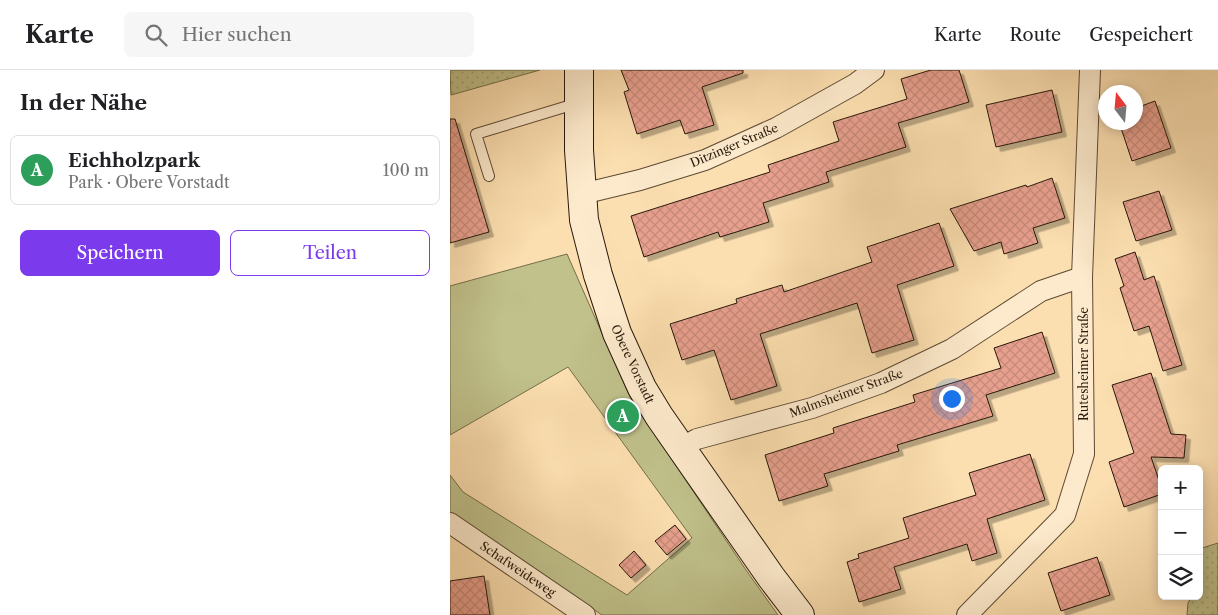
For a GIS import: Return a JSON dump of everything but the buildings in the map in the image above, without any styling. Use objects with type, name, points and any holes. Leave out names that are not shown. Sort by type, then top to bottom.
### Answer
[{"type":"main road","name":"Obere Vorstadt","points":[[579,70],[582,194],[586,232],[617,333],[642,388],[680,448],[800,615]]},
{"type":"street","name":"Ditzinger Straße","points":[[582,194],[640,180],[706,160],[776,128],[854,84],[874,70]]},
{"type":"street","name":"Rutesheimer Straße","points":[[967,615],[1066,516],[1084,454],[1082,277],[1090,70]]},
{"type":"street","name":"Malmsheimer Straße","points":[[680,448],[697,439],[812,408],[882,383],[952,349],[1041,291],[1082,277]]},
{"type":"street","name":"Schafweideweg","points":[[450,523],[586,615]]},
{"type":"lane","points":[[489,176],[476,134],[579,103]]},
{"type":"green space","points":[[450,70],[540,70],[451,95]]},
{"type":"green space","points":[[567,254],[630,397],[778,615],[602,615],[450,513],[450,475],[463,492],[627,595],[692,538],[568,367],[450,435],[450,286]]},
{"type":"green space","points":[[1218,543],[1218,615],[1187,615],[1190,600],[1203,600],[1203,548]]},
{"type":"place","name":"Eichholzpark","points":[[623,416]]}]
